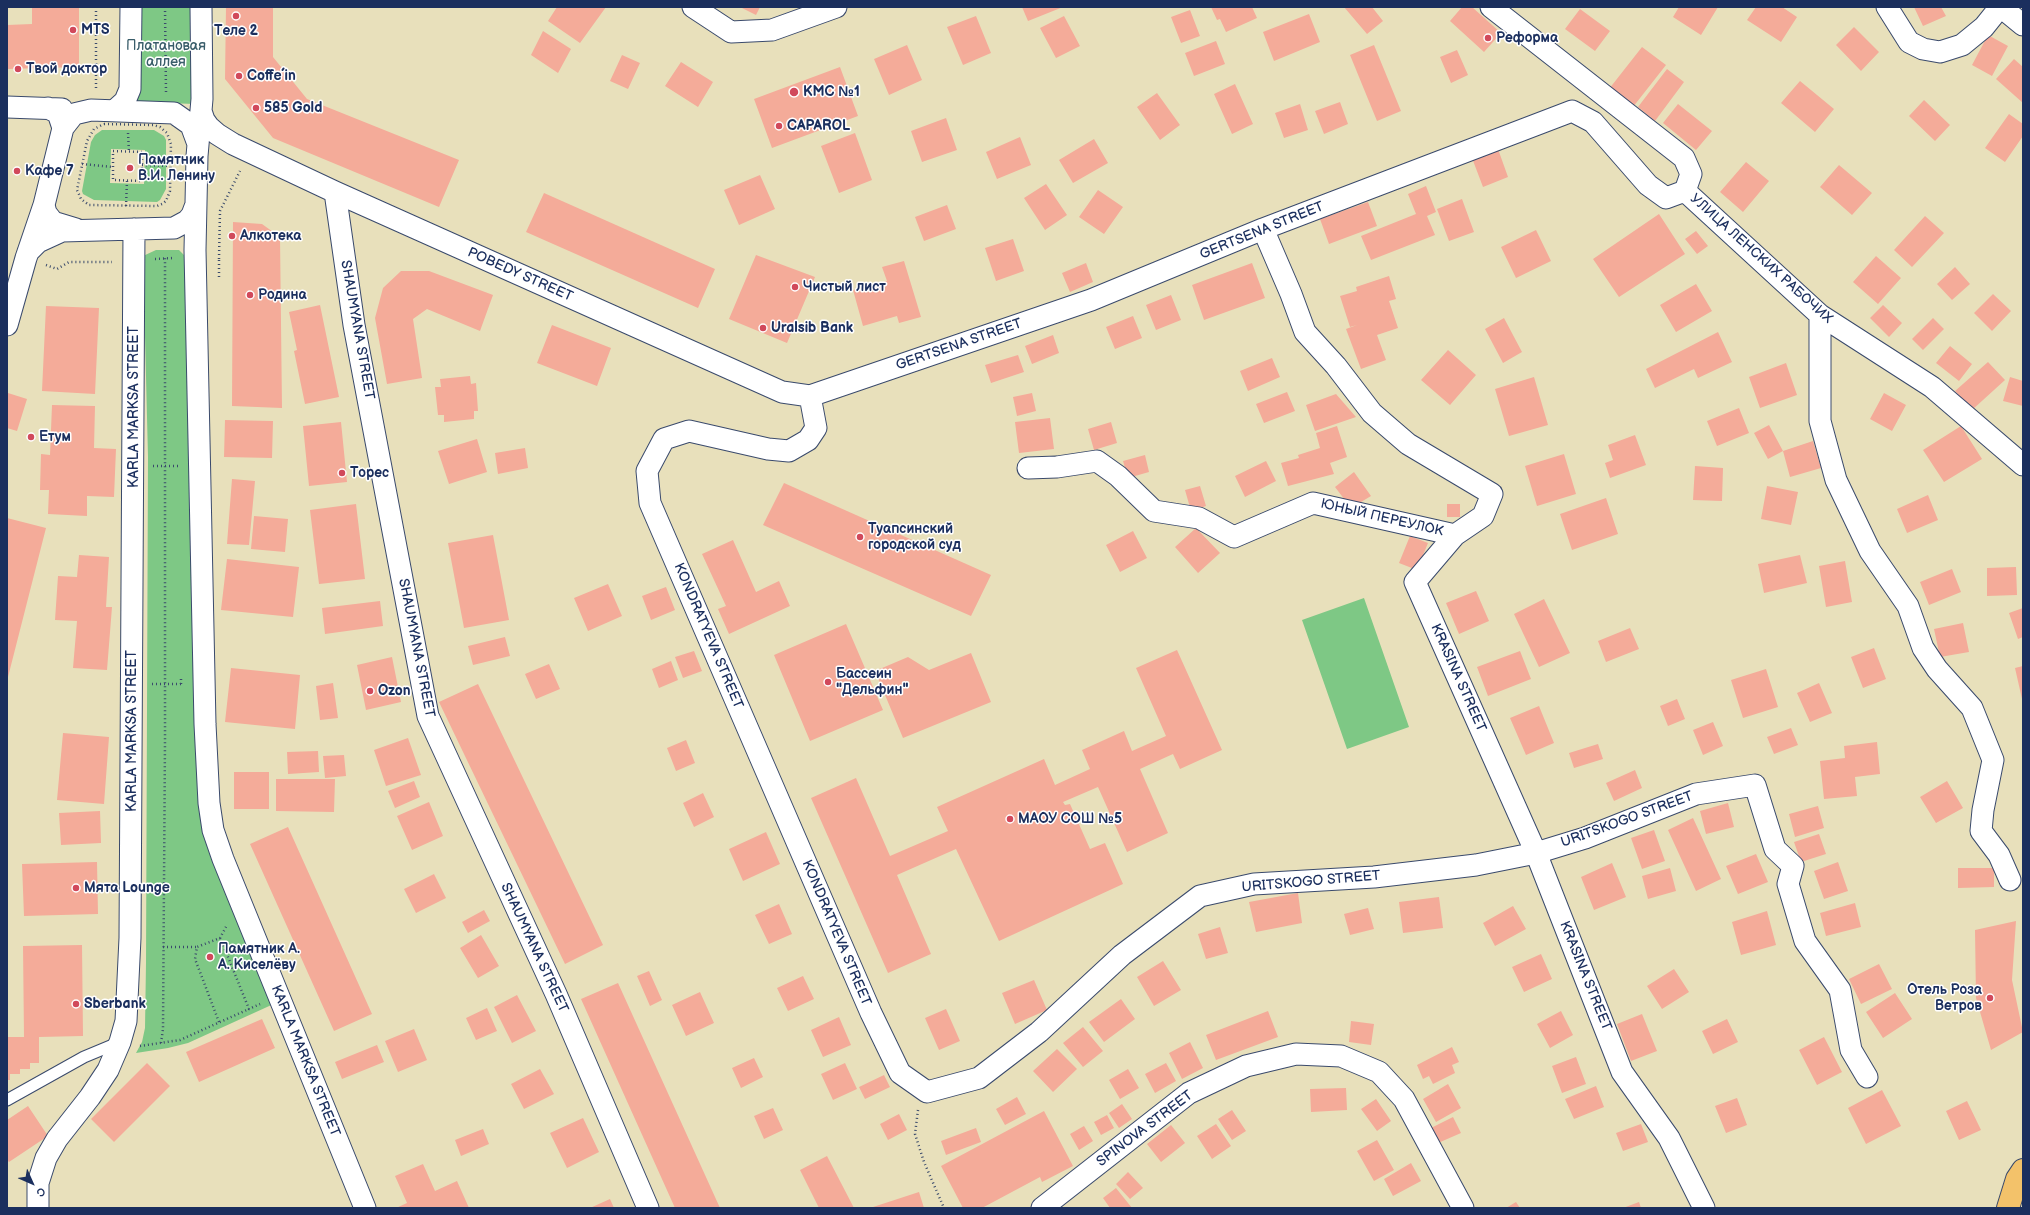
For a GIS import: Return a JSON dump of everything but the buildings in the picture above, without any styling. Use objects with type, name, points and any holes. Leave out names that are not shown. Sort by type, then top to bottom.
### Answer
[{"type":"highway","points":[[2008,1208],[2017,1179],[2023,1170]]},
{"type":"street","points":[[122,117],[125,101],[130,89],[131,7]]},
{"type":"street","name":"KARLA MARKSA STREET","points":[[201,7],[213,138],[195,207],[206,771],[213,830],[223,859],[364,1208]]},
{"type":"street","points":[[693,7],[731,32],[772,30],[836,7]]},
{"type":"street","name":"УЛИЦА ЛЕНСКИХ РАБОЧИХ","points":[[1491,7],[1684,158],[1691,174],[1685,191],[1820,315],[1932,386],[2023,465]]},
{"type":"street","points":[[1886,7],[1909,42],[1923,49],[1940,52],[1962,45],[1984,27],[2001,7],[2023,24]]},
{"type":"street","points":[[7,325],[27,255],[44,205],[62,128],[74,114],[93,102]]},
{"type":"street","points":[[7,107],[48,108],[93,102],[122,117],[174,113],[190,125],[213,138]]},
{"type":"street","points":[[48,108],[58,114],[62,128]]},
{"type":"street","name":"GERTSENA STREET","points":[[810,396],[1092,300],[1263,230],[1572,111],[1593,122],[1648,185],[1666,198],[1685,191]]},
{"type":"street","name":"POBEDY STREET","points":[[213,138],[782,392],[810,396]]},
{"type":"street","name":"SHAUMYANA STREET","points":[[335,192],[354,324],[428,716],[556,994],[648,1208]]},
{"type":"street","points":[[44,205],[46,213],[53,222],[76,229]]},
{"type":"street","points":[[27,255],[38,242],[50,235],[62,231],[76,229],[174,228],[187,221],[192,215],[195,207]]},
{"type":"street","points":[[174,228],[188,236],[195,258]]},
{"type":"street","name":"KARLA MARKSA STREET","points":[[38,1208],[38,1183],[46,1158],[57,1139],[90,1097],[128,1044],[126,1022],[130,938],[134,229]]},
{"type":"street","name":"KRASINA STREET","points":[[1263,230],[1291,294],[1305,332],[1336,366],[1372,413],[1408,444],[1492,494],[1483,516],[1455,535],[1415,582],[1536,853],[1622,1072],[1670,1138],[1704,1208]]},
{"type":"street","points":[[1820,315],[1820,421],[1836,480],[1870,550],[1908,606],[1923,648],[1937,668],[1972,708],[1992,760],[1983,810],[1981,831],[1999,855],[2010,880]]},
{"type":"street","name":"KONDRATYEVA STREET","points":[[810,396],[816,428],[808,440],[789,452],[768,449],[689,431],[664,439],[647,471],[650,503],[871,1013]]},
{"type":"street","name":"ЮНЫЙ ПЕРЕУЛОК","points":[[1028,468],[1058,467],[1097,461],[1118,476],[1154,511],[1198,518],[1234,537],[1313,503],[1455,535]]},
{"type":"street","name":"URITSKOGO STREET","points":[[871,1013],[900,1073],[927,1092],[931,1091],[979,1078],[1039,1032],[1122,956],[1200,896],[1254,884],[1374,877],[1476,864],[1536,853],[1586,838],[1696,794],[1754,785],[1775,849],[1793,866],[1788,884],[1805,941],[1840,990],[1851,1050],[1867,1077]]},
{"type":"street","name":"SPINOVA STREET","points":[[1042,1208],[1189,1093],[1246,1066],[1296,1054],[1341,1056],[1379,1072],[1404,1099],[1463,1208]]},
{"type":"lane","points":[[7,1100],[84,1057],[128,1044]]},
{"type":"path","points":[[93,102],[96,7]]},
{"type":"path","points":[[165,52],[166,7]]},
{"type":"path","points":[[122,117],[128,152]]},
{"type":"path","points":[[122,117],[153,125],[165,131],[171,144],[170,190],[166,201],[157,206],[89,205],[84,203],[77,190],[87,140],[94,129],[122,117]]},
{"type":"path","points":[[27,255],[57,268],[69,262],[134,262],[165,257],[175,258],[186,269],[195,258],[219,258],[220,211],[241,169],[213,138]]},
{"type":"path","points":[[113,151],[128,152],[142,152],[142,181],[113,180],[113,151]]},
{"type":"path","points":[[82,164],[113,167]]},
{"type":"path","points":[[142,165],[170,166]]},
{"type":"path","points":[[126,206],[127,181]]},
{"type":"path","points":[[161,1043],[163,1029],[166,685],[165,257]]},
{"type":"path","points":[[146,466],[182,466]]},
{"type":"path","points":[[151,683],[166,685],[181,684]]},
{"type":"path","points":[[163,947],[198,947],[220,938],[230,919]]},
{"type":"path","points":[[220,938],[249,1009]]},
{"type":"path","points":[[226,952],[239,946]]},
{"type":"path","points":[[198,947],[196,959],[219,1022]]},
{"type":"path","points":[[128,1044],[161,1043],[180,1040],[262,1003]]},
{"type":"path","points":[[918,1106],[915,1134],[924,1162],[944,1208]]},
{"type":"green space","name":"Платановая аллея","points":[[138,7],[194,7],[195,104],[136,102]]},
{"type":"green space","points":[[102,130],[154,130],[164,136],[166,140],[166,189],[160,200],[157,202],[94,200],[83,194],[82,191],[91,142],[95,135]],"holes":[[[111,149],[145,150],[144,184],[110,183]]]},
{"type":"green space","points":[[156,250],[179,250],[191,262],[205,801],[278,1002],[188,1043],[136,1053],[142,1042],[145,1028],[146,963],[148,457],[143,256]]},
{"type":"green space","points":[[1364,598],[1409,727],[1347,749],[1302,620]]},
{"type":"place","name":"Теле 2","points":[[236,16]]},
{"type":"place","name":"MTS","points":[[73,30]]},
{"type":"place","name":"Реформа","points":[[1488,38]]},
{"type":"place","name":"Твой доктор","points":[[18,69]]},
{"type":"place","name":"Coffe´in","points":[[239,76]]},
{"type":"place","name":"KMC №1","points":[[794,92]]},
{"type":"place","name":"585 Gold","points":[[256,108]]},
{"type":"place","name":"CAPAROL","points":[[779,126]]},
{"type":"place","name":"Памятник В.И. Ленину","points":[[130,168]]},
{"type":"place","name":"Кафе 7","points":[[17,171]]},
{"type":"place","name":"Алкотека","points":[[232,236]]},
{"type":"place","name":"Чистый лист","points":[[795,287]]},
{"type":"place","name":"Родина","points":[[250,295]]},
{"type":"place","name":"Uralsib Bank","points":[[763,328]]},
{"type":"place","name":"Етум","points":[[31,437]]},
{"type":"place","name":"Торес","points":[[342,473]]},
{"type":"place","name":"Туапсинский городской суд","points":[[860,537]]},
{"type":"place","name":"Бассеин \"Дельфин\"","points":[[828,682]]},
{"type":"place","name":"Ozon","points":[[370,691]]},
{"type":"place","name":"МАОУ СОШ №5","points":[[1010,819]]},
{"type":"place","name":"Мята Lounge","points":[[76,888]]},
{"type":"place","name":"Памятник А. А. Киселёву","points":[[210,957]]},
{"type":"place","name":"Отель Роза Ветров","points":[[1990,998]]},
{"type":"place","name":"Sberbank","points":[[76,1004]]}]
